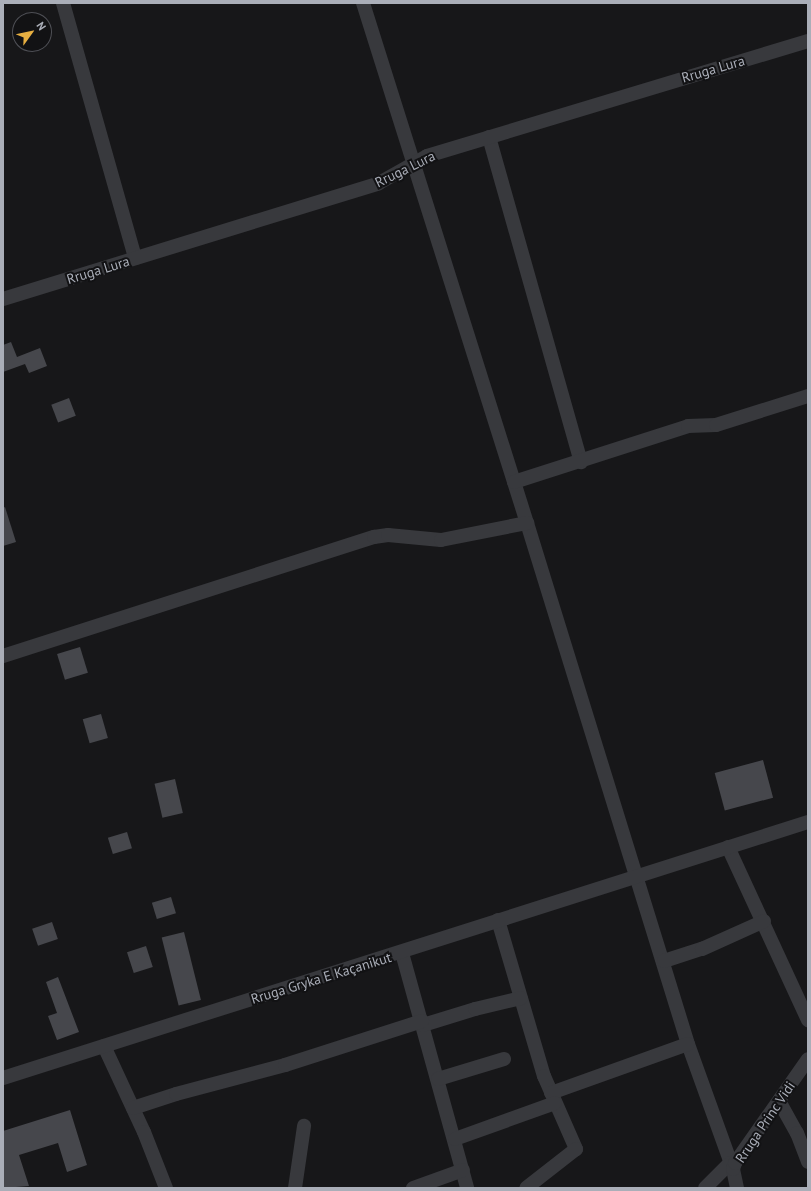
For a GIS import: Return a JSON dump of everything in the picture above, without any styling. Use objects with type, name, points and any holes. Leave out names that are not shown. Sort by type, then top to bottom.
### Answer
[{"type":"street","points":[[63,3],[135,258]]},
{"type":"street","points":[[363,3],[412,164],[528,523],[664,960],[688,1044],[731,1166],[704,1188]]},
{"type":"street","name":"Rruga Lura","points":[[3,299],[390,180],[412,164],[427,156],[808,41]]},
{"type":"street","points":[[489,137],[581,462]]},
{"type":"street","points":[[514,482],[581,462],[688,426],[716,425],[808,396]]},
{"type":"street","points":[[3,656],[374,537],[388,535],[442,540],[528,523]]},
{"type":"street","name":"Rruga Gryka E Kaçanikut","points":[[3,1078],[402,953],[498,920],[808,822]]},
{"type":"street","points":[[728,847],[764,921],[780,963],[808,1020]]},
{"type":"street","points":[[498,920],[553,1098],[576,1149],[526,1188]]},
{"type":"street","points":[[664,960],[702,949],[764,921]]},
{"type":"street","points":[[402,953],[455,1139],[467,1188]]},
{"type":"street","points":[[134,1108],[176,1094],[285,1065],[422,1023],[521,998]]},
{"type":"street","points":[[455,1139],[688,1044]]},
{"type":"street","points":[[104,1046],[134,1108],[166,1188]]},
{"type":"street","points":[[438,1079],[504,1059]]},
{"type":"street","name":"Rruga Princ Vidi","points":[[737,1188],[731,1166],[808,1059]]},
{"type":"street","points":[[779,1101],[797,1133],[808,1162]]},
{"type":"street","points":[[295,1188],[304,1126]]},
{"type":"street","points":[[413,1188],[463,1170]]},
{"type":"building","points":[[11,342],[17,357],[40,348],[47,366],[29,373],[25,364],[3,372],[3,345]]},
{"type":"building","points":[[69,398],[76,416],[58,423],[51,405]]},
{"type":"building","points":[[5,507],[16,542],[3,546],[3,508]]},
{"type":"building","points":[[80,647],[88,673],[65,680],[57,654]]},
{"type":"building","points":[[101,714],[108,738],[90,743],[83,719]]},
{"type":"building","points":[[763,760],[773,798],[725,811],[715,773]]},
{"type":"building","points":[[175,779],[183,813],[162,818],[155,784]]},
{"type":"building","points":[[127,832],[132,848],[113,854],[108,838]]},
{"type":"building","points":[[171,897],[176,913],[157,919],[152,903]]},
{"type":"building","points":[[52,922],[58,939],[38,946],[32,929]]},
{"type":"building","points":[[184,932],[201,1000],[179,1005],[162,938]]},
{"type":"building","points":[[146,946],[153,967],[134,973],[127,952]]},
{"type":"building","points":[[58,977],[79,1032],[57,1040],[48,1016],[57,1013],[46,982]]},
{"type":"building","points":[[70,1110],[87,1165],[67,1172],[58,1143],[19,1155],[29,1186],[3,1188],[3,1131]]}]
